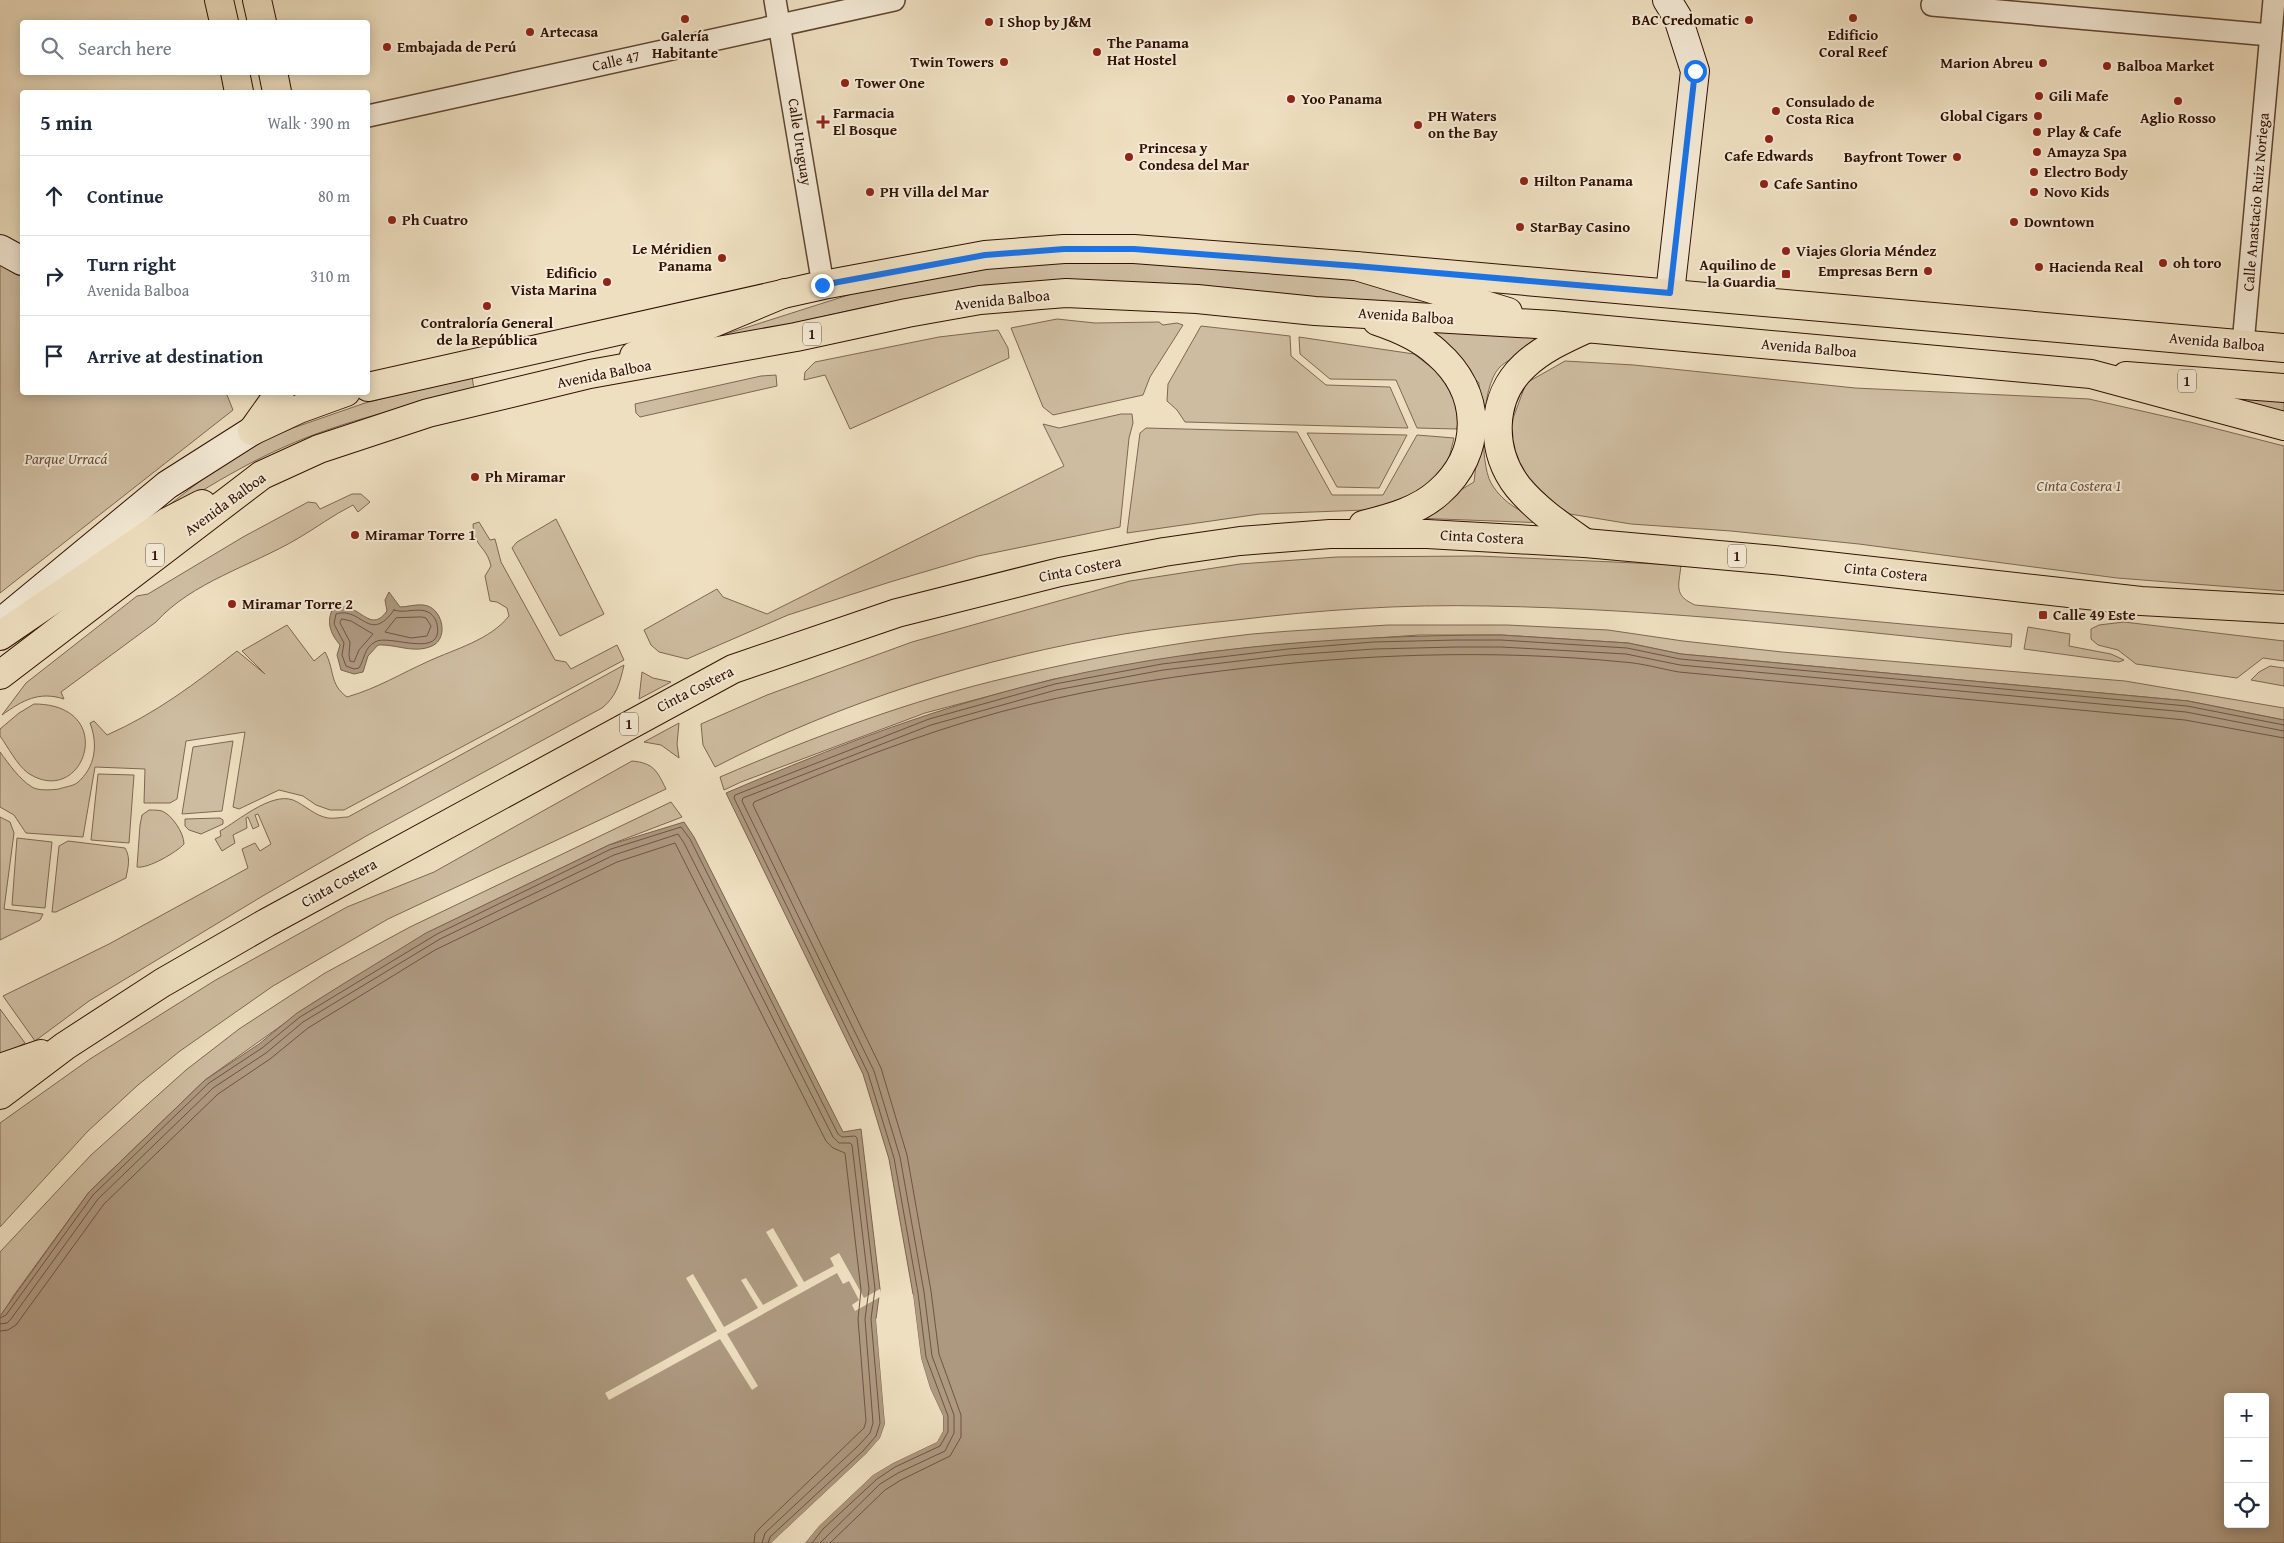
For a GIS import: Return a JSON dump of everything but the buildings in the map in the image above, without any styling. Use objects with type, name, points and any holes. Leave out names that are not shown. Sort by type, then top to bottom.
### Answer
[{"type":"main road","points":[[219,0],[224,20]]},
{"type":"main road","points":[[257,0],[262,20]]},
{"type":"main road","points":[[1667,0],[1678,18],[1695,71],[1670,293]]},
{"type":"main road","points":[[236,75],[239,90]]},
{"type":"main road","points":[[273,75],[276,90]]},
{"type":"main road","points":[[0,249],[20,260]]},
{"type":"main road","name":"Avenida Balboa","points":[[370,388],[822,285],[985,255],[1064,249],[1134,249],[1356,266],[2284,348]]},
{"type":"main road","points":[[1356,266],[1552,326]]},
{"type":"main road","points":[[590,374],[785,293]]},
{"type":"main road","name":"Avenida Balboa","points":[[0,675],[262,475],[319,449],[377,428],[428,413],[590,374],[787,339],[980,300],[1066,293],[1197,299],[1315,311],[1586,328],[2091,374],[2284,388]]},
{"type":"main road","points":[[1315,311],[1370,319],[1401,330],[1428,345],[1454,370],[1462,384],[1471,409],[1471,433],[1464,461],[1458,471],[1438,493],[1409,510],[1386,519],[1330,534]]},
{"type":"main road","points":[[1585,543],[1540,509],[1518,487],[1502,458],[1497,433],[1504,395],[1518,373],[1536,356],[1552,345],[1586,328]]},
{"type":"main road","name":"Avenida Balboa","points":[[2091,374],[2284,426]]},
{"type":"main road","points":[[0,623],[166,485],[252,431],[298,398],[325,395]]},
{"type":"main road","points":[[0,636],[167,522],[262,475]]},
{"type":"main road","name":"Cinta Costera","points":[[0,1095],[65,1046],[162,983],[266,923],[733,669],[897,613],[1060,572],[1164,552],[1240,541],[1330,534],[1427,534],[1585,543],[1774,560],[2141,601],[2284,610]]},
{"type":"main road","points":[[2141,601],[2284,622]]},
{"type":"main road","points":[[0,1068],[65,1046]]},
{"type":"street","name":"Calle Uruguay","points":[[775,0],[822,285]]},
{"type":"street","name":"Calle 47","points":[[370,116],[894,0]]},
{"type":"street","name":"Calle Anastacio Ruiz Noriega","points":[[2243,344],[2275,78],[2270,35],[2274,0]]},
{"type":"street","points":[[1932,5],[2270,35]]},
{"type":"green space","name":"Parque Urracá","points":[[0,253],[20,266],[20,395],[227,395],[233,410],[0,593]]},
{"type":"green space","points":[[1090,258],[1362,278],[1500,315],[1128,282],[985,285],[865,307],[682,348],[861,291],[984,268]]},
{"type":"green space","points":[[1057,319],[1095,323],[1159,322],[1163,325],[1177,323],[1183,325],[1150,377],[1143,395],[1053,415],[1043,407],[1011,328]]},
{"type":"green space","points":[[1403,325],[1568,333],[1521,353],[1504,363],[1493,377],[1485,407],[1485,458],[1487,473],[1491,483],[1508,503],[1546,523],[1414,518],[1474,482],[1479,438],[1479,383],[1453,357]]},
{"type":"green space","points":[[1201,326],[1290,336],[1291,356],[1326,385],[1390,387],[1408,428],[1185,422],[1177,410],[1167,401],[1168,384]]},
{"type":"green space","points":[[998,330],[1008,348],[1009,358],[850,429],[825,375],[804,380],[805,372],[815,362],[939,337]]},
{"type":"green space","points":[[1299,337],[1414,354],[1440,374],[1455,397],[1459,411],[1457,429],[1417,428],[1396,380],[1330,379],[1300,354]]},
{"type":"green space","name":"Cinta Costera 1","points":[[1565,361],[1634,365],[1855,388],[2089,399],[2284,446],[2284,591],[2117,578],[1859,544],[1731,531],[1631,524],[1570,514],[1520,481],[1508,432],[1526,383]]},
{"type":"green space","points":[[776,375],[777,386],[640,417],[636,413],[635,404],[761,376]]},
{"type":"green space","points":[[472,376],[474,390],[354,421],[307,437],[263,457],[198,493],[116,546],[204,478],[252,445],[293,428],[365,403]]},
{"type":"green space","points":[[2165,383],[2284,394],[2284,414]]},
{"type":"green space","points":[[1121,414],[1132,414],[1133,423],[1129,438],[1120,527],[978,556],[890,582],[788,615],[687,659],[659,652],[651,645],[644,630],[717,589],[723,597],[767,614],[1064,466],[1043,424],[1059,428]]},
{"type":"green space","points":[[1146,428],[1297,432],[1332,495],[1383,495],[1417,435],[1454,438],[1448,462],[1436,481],[1402,503],[1365,510],[1260,514],[1127,533],[1140,433]]},
{"type":"green space","points":[[1307,433],[1407,435],[1379,488],[1337,487]]},
{"type":"green space","points":[[352,494],[361,494],[370,502],[358,512],[353,505],[279,549],[204,585],[61,692],[64,699],[47,696],[32,698],[2,715],[26,683],[137,596],[148,594],[243,537],[308,502],[316,503],[320,509]]},
{"type":"green space","points":[[556,519],[604,614],[560,636],[512,548],[517,542]]},
{"type":"green space","points":[[479,522],[490,540],[495,539],[501,562],[555,660],[566,662],[571,669],[617,645],[624,660],[344,810],[330,810],[316,805],[303,796],[279,790],[239,809],[233,807],[245,732],[186,741],[177,799],[170,803],[144,803],[145,769],[95,767],[83,837],[26,833],[14,815],[0,807],[0,752],[19,776],[27,784],[35,788],[45,790],[59,789],[75,784],[88,770],[94,755],[93,731],[90,723],[94,721],[107,735],[125,727],[175,697],[237,651],[265,674],[242,651],[287,625],[314,661],[325,652],[337,687],[347,697],[379,685],[482,638],[509,616],[507,608],[497,602],[490,601],[485,576],[491,566],[474,532],[473,524]]},
{"type":"green space","points":[[1478,556],[1681,565],[1680,593],[1695,605],[2012,634],[2011,647],[1750,621],[1619,611],[1456,606],[1330,611],[1267,616],[1138,632],[1071,644],[966,669],[863,702],[763,743],[715,767],[703,745],[701,724],[767,695],[912,642],[1130,581],[1240,564],[1337,557]]},
{"type":"green space","points":[[2124,622],[2284,641],[2284,661],[2263,658],[2237,678],[2136,664],[2118,650],[2098,645],[2091,639],[2091,629],[2099,625]]},
{"type":"green space","points":[[1388,625],[1507,625],[1608,630],[1683,641],[1782,652],[2125,681],[2284,708],[2284,720],[2188,701],[1681,654],[1628,643],[1501,635],[1419,635],[1275,645],[1200,653],[1054,679],[925,713],[724,790],[720,777],[827,734],[899,708],[973,686],[1040,670],[1100,657],[1252,634]]},
{"type":"green space","points":[[2028,627],[2070,634],[2069,646],[2111,654],[2124,660],[2119,662],[2024,649]]},
{"type":"green space","points":[[624,665],[617,689],[602,708],[368,835],[261,897],[89,1001],[35,1041],[3,996],[109,944],[248,868],[242,849],[255,843],[260,851],[271,844],[258,814],[255,815],[259,826],[253,829],[248,817],[246,818],[247,828],[233,835],[235,843],[222,851],[215,839],[221,836],[220,831],[255,809],[275,800],[284,799],[293,800],[323,817],[348,817]]},
{"type":"green space","points":[[2270,666],[2284,668],[2284,686],[2251,680],[2259,672]]},
{"type":"green space","points":[[642,672],[653,678],[671,682],[639,699]]},
{"type":"green space","points":[[34,704],[61,708],[77,720],[85,736],[84,752],[77,767],[65,778],[48,781],[28,773],[16,761],[0,736],[0,729],[19,713]]},
{"type":"green space","points":[[679,723],[677,744],[679,758],[661,745],[644,742]]},
{"type":"green space","points":[[233,741],[222,811],[182,814],[193,747]]},
{"type":"green space","points":[[632,761],[645,764],[654,769],[666,789],[388,919],[273,986],[180,1051],[138,1085],[88,1131],[0,1227],[0,1123],[90,1059],[214,981],[347,907],[434,872]]},
{"type":"green space","points":[[98,774],[134,775],[129,843],[91,840]]},
{"type":"green space","points":[[671,802],[682,817],[609,845],[435,929],[313,1003],[205,1080],[89,1192],[14,1295],[0,1318],[0,1252],[91,1155],[186,1070],[239,1029],[325,973],[410,927]]},
{"type":"green space","points":[[149,810],[162,811],[170,816],[180,830],[184,844],[162,859],[142,867],[137,867],[142,815]]},
{"type":"green space","points":[[0,817],[10,822],[14,833],[4,909],[43,914],[40,920],[0,940]]},
{"type":"green space","points":[[220,818],[223,820],[223,824],[201,834],[189,830],[185,826],[185,819]]},
{"type":"green space","points":[[17,838],[52,842],[45,908],[12,905]]},
{"type":"green space","points":[[68,841],[125,848],[128,859],[126,878],[56,912],[52,912],[59,846]]},
{"type":"green space","points":[[0,1009],[25,1043],[0,1057]]},
{"type":"water","points":[[389,592],[400,607],[423,605],[435,611],[439,616],[442,630],[438,642],[432,646],[418,649],[378,645],[368,656],[363,672],[354,674],[341,670],[337,655],[340,645],[330,627],[333,608],[345,607],[367,618],[377,620],[387,611],[385,600]]},
{"type":"water","points":[[1501,635],[1628,643],[1681,654],[2188,701],[2284,720],[2284,1543],[805,1543],[819,1526],[873,1475],[937,1442],[943,1431],[943,1416],[930,1388],[921,1358],[913,1294],[889,1159],[863,1074],[726,793],[891,727],[959,705],[1054,679],[1117,666],[1181,656],[1245,648],[1374,638]]},
{"type":"water","points":[[684,822],[694,837],[843,1132],[861,1129],[880,1289],[876,1319],[885,1424],[880,1438],[866,1454],[771,1543],[0,1543],[0,1316],[89,1192],[205,1080],[259,1044],[297,1013],[343,984],[426,933],[609,845]]},
{"type":"pier","points":[[773,1228],[804,1282],[834,1266],[830,1258],[839,1253],[864,1298],[880,1289],[880,1297],[855,1311],[852,1305],[859,1300],[849,1281],[843,1284],[837,1273],[727,1334],[758,1386],[752,1390],[720,1339],[609,1400],[605,1393],[717,1331],[686,1278],[693,1274],[724,1327],[758,1308],[741,1280],[746,1278],[763,1305],[798,1286],[766,1232]]},
{"type":"pier","points":[[913,1294],[921,1358],[930,1388],[943,1416],[943,1431],[937,1442],[873,1475],[803,1543],[818,1524],[872,1473],[892,1461],[935,1441],[941,1430],[940,1417],[918,1359],[910,1296]]},
{"type":"pier","points":[[879,1317],[887,1424],[883,1439],[868,1456],[774,1543],[771,1543],[866,1454],[880,1438],[885,1424],[876,1319]]},
{"type":"place","name":"Edificio Coral Reef","points":[[1853,18]]},
{"type":"place","name":"Galería Habitante","points":[[685,19]]},
{"type":"place","name":"BAC Credomatic","points":[[1749,20]]},
{"type":"place","name":"I Shop by J&M","points":[[989,22]]},
{"type":"place","name":"Artecasa","points":[[530,32]]},
{"type":"place","name":"Embajada de Perú","points":[[387,47]]},
{"type":"place","name":"The Panama Hat Hostel","points":[[1097,52]]},
{"type":"place","name":"Twin Towers","points":[[1004,62]]},
{"type":"place","name":"Marion Abreu","points":[[2043,63]]},
{"type":"place","name":"Balboa Market","points":[[2107,66]]},
{"type":"place","name":"Tower One","points":[[845,83]]},
{"type":"place","name":"Gili Mafe","points":[[2039,96]]},
{"type":"place","name":"Yoo Panama","points":[[1291,99]]},
{"type":"place","name":"Aglio Rosso","points":[[2178,101]]},
{"type":"place","name":"Consulado de Costa Rica","points":[[1776,111]]},
{"type":"place","name":"Global Cigars","points":[[2038,116]]},
{"type":"place","name":"Farmacia El Bosque","points":[[823,122]]},
{"type":"place","name":"PH Waters on the Bay","points":[[1418,125]]},
{"type":"place","name":"Play & Cafe","points":[[2037,132]]},
{"type":"place","name":"Cafe Edwards","points":[[1769,139]]},
{"type":"place","name":"Amayza Spa","points":[[2037,152]]},
{"type":"place","name":"Princesa y Condesa del Mar","points":[[1129,157]]},
{"type":"place","name":"Bayfront Tower","points":[[1957,157]]},
{"type":"place","name":"Electro Body","points":[[2034,172]]},
{"type":"place","name":"Hilton Panama","points":[[1524,181]]},
{"type":"place","name":"Cafe Santino","points":[[1764,184]]},
{"type":"place","name":"PH Villa del Mar","points":[[870,192]]},
{"type":"place","name":"Novo Kids","points":[[2034,192]]},
{"type":"place","name":"Ph Cuatro","points":[[392,220]]},
{"type":"place","name":"Downtown","points":[[2014,222]]},
{"type":"place","name":"StarBay Casino","points":[[1520,227]]},
{"type":"place","name":"Viajes Gloria Méndez","points":[[1786,251]]},
{"type":"place","name":"Le Méridien Panama","points":[[722,258]]},
{"type":"place","name":"oh toro","points":[[2163,263]]},
{"type":"place","name":"Hacienda Real","points":[[2039,267]]},
{"type":"place","name":"Empresas Bern","points":[[1928,271]]},
{"type":"place","name":"Aquilino de la Guardia","points":[[1786,274]]},
{"type":"place","name":"Edificio Vista Marina","points":[[607,282]]},
{"type":"place","name":"Contraloría General de la República","points":[[487,306]]},
{"type":"place","name":"Ph Miramar","points":[[475,477]]},
{"type":"place","name":"Miramar Torre 1","points":[[355,535]]},
{"type":"place","name":"Miramar Torre 2","points":[[232,604]]},
{"type":"place","name":"Calle 49 Este","points":[[2043,615]]},
{"type":"route","points":[[822,285],[985,255],[1064,249],[1134,249],[1670,293],[1695,71]]}]
